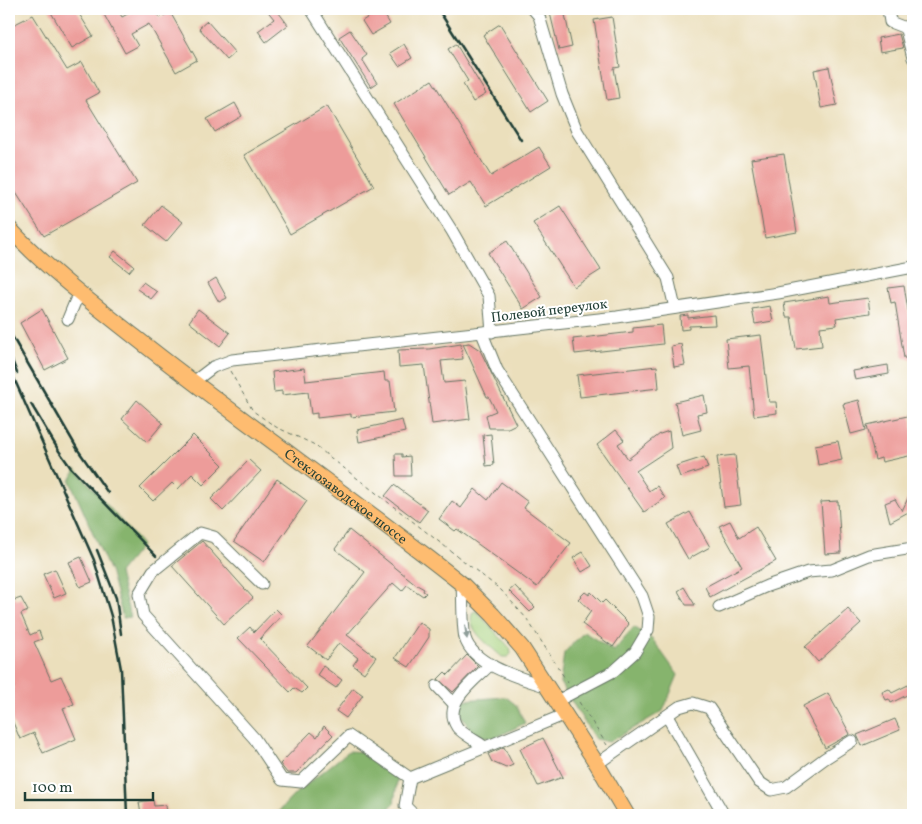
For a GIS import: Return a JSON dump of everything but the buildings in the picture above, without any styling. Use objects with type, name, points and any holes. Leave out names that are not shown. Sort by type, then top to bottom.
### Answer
[{"type":"main road","name":"Стеклозаводское шоссе","points":[[9,228],[32,252],[82,295],[192,382],[462,584],[507,630],[548,687],[627,815]]},
{"type":"street","points":[[311,9],[452,232],[489,296],[487,332],[497,370],[642,596],[650,617],[648,630],[635,652],[614,671],[557,701]]},
{"type":"street","points":[[533,9],[539,16],[562,94],[577,131],[668,278],[676,308]]},
{"type":"street","points":[[888,9],[890,22],[906,30],[913,58]]},
{"type":"street","name":"Полевой переулок","points":[[192,382],[213,367],[242,359],[566,324],[778,293],[913,267]]},
{"type":"street","points":[[68,319],[75,302],[82,295]]},
{"type":"street","points":[[262,584],[214,537],[200,533],[153,571],[139,594],[143,615],[254,738],[282,780],[301,782],[349,736],[410,778]]},
{"type":"street","points":[[719,608],[768,586],[808,572],[832,570],[869,555],[913,548]]},
{"type":"street","points":[[462,584],[466,639],[477,655],[504,673],[548,687]]},
{"type":"street","points":[[485,747],[457,727],[452,712],[456,700],[491,664]]},
{"type":"street","points":[[437,686],[454,704]]},
{"type":"street","points":[[597,764],[679,707],[693,703],[709,708],[759,782],[771,790],[786,788],[824,759],[852,741]]},
{"type":"street","points":[[410,778],[566,714]]},
{"type":"street","points":[[667,716],[724,815]]},
{"type":"street","points":[[410,778],[405,806],[414,815]]},
{"type":"path","points":[[226,362],[253,411],[276,427],[313,444],[502,590],[527,618]]},
{"type":"green space","points":[[76,469],[142,545],[119,573],[130,617],[123,618],[111,574],[70,481]]},
{"type":"green space","points":[[476,611],[510,648],[511,654],[508,657],[502,657],[480,637],[472,625],[471,618],[473,612]]},
{"type":"green space","points":[[634,627],[653,640],[678,675],[663,711],[609,742],[595,739],[560,683],[564,653],[584,632],[614,651]]},
{"type":"green space","points":[[506,697],[516,705],[525,723],[493,739],[475,735],[460,715],[463,700]]},
{"type":"green space","points":[[349,751],[364,752],[398,775],[394,803],[383,815],[275,815],[296,793]]},
{"type":"railway","points":[[438,9],[521,140]]},
{"type":"railway","points":[[9,331],[78,450],[108,493]]},
{"type":"railway","points":[[9,353],[17,373]]},
{"type":"railway","points":[[9,367],[94,560],[111,616],[121,669],[127,815]]},
{"type":"railway","points":[[31,404],[71,468],[156,556]]},
{"type":"railway","points":[[97,550],[116,598],[121,634]]}]
